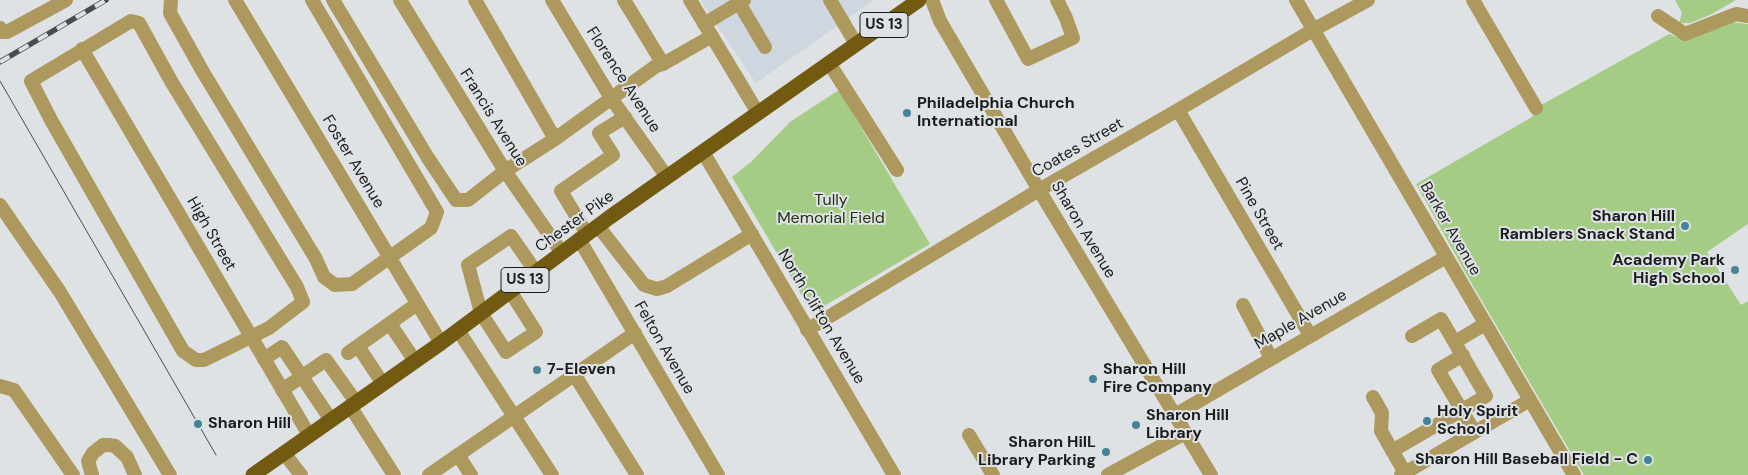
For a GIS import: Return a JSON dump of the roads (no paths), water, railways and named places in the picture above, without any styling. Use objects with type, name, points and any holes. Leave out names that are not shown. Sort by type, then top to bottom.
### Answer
[{"type":"main road","name":"Chester Pike","points":[[253,475],[441,343],[588,233],[919,0]]},
{"type":"street","points":[[171,0],[170,13],[203,72],[316,258],[324,277],[335,285],[352,284],[431,228],[436,220],[437,212],[312,0]]},
{"type":"street","name":"Foster Avenue","points":[[235,0],[441,343]]},
{"type":"street","points":[[333,0],[428,158],[456,200],[468,200],[505,171],[555,139],[656,66],[663,64],[712,36]]},
{"type":"street","name":"Francis Avenue","points":[[400,0],[505,171],[562,253]]},
{"type":"street","points":[[476,0],[555,139]]},
{"type":"street","name":"Florence Avenue","points":[[552,0],[624,117],[667,177]]},
{"type":"street","points":[[624,0],[663,64]]},
{"type":"street","points":[[690,0],[758,113]]},
{"type":"street","points":[[830,0],[856,44]]},
{"type":"street","name":"Sharon Avenue","points":[[932,0],[940,22],[1210,475]]},
{"type":"street","points":[[996,0],[1028,59],[1073,38],[1057,0]]},
{"type":"street","name":"Barker Avenue","points":[[1296,0],[1574,475]]},
{"type":"street","name":"Coates Street","points":[[808,330],[1039,190],[1313,30],[1368,0]]},
{"type":"street","points":[[1473,0],[1536,108]]},
{"type":"street","points":[[0,28],[2,32],[7,32],[59,2]]},
{"type":"street","points":[[704,24],[741,2],[765,47]]},
{"type":"street","points":[[1658,16],[1685,34],[1736,14],[1748,16]]},
{"type":"street","points":[[131,21],[139,23],[171,81],[292,280],[303,302],[268,328],[204,360],[196,360],[183,351],[56,129],[31,81],[82,49],[131,21]]},
{"type":"street","name":"High Street","points":[[82,49],[309,436]]},
{"type":"street","points":[[829,63],[897,170]]},
{"type":"street","name":"Pine Street","points":[[1178,110],[1310,335]]},
{"type":"street","points":[[624,117],[599,133],[613,155],[561,191],[588,233],[644,285],[658,289],[667,286],[752,234]]},
{"type":"street","name":"North Clifton Avenue","points":[[703,152],[894,475]]},
{"type":"street","points":[[0,205],[60,292],[170,475]]},
{"type":"street","name":"Felton Avenue","points":[[588,233],[635,334],[718,475]]},
{"type":"street","points":[[510,291],[536,332],[506,352],[481,312],[468,265],[511,236],[536,272]]},
{"type":"street","name":"Maple Avenue","points":[[1175,415],[1446,257]]},
{"type":"street","points":[[383,384],[353,349],[417,304]]},
{"type":"street","points":[[1243,305],[1271,358]]},
{"type":"street","points":[[1392,451],[1486,396],[1441,319],[1412,336]]},
{"type":"street","points":[[390,324],[415,361]]},
{"type":"street","points":[[1455,342],[1485,324]]},
{"type":"street","points":[[458,330],[552,475]]},
{"type":"street","points":[[429,475],[635,334]]},
{"type":"street","points":[[264,359],[282,347],[331,420]]},
{"type":"street","points":[[1463,356],[1438,370],[1474,432]]},
{"type":"street","points":[[282,390],[326,360],[394,475]]},
{"type":"street","points":[[574,374],[637,475]]},
{"type":"street","points":[[0,386],[14,390],[73,475]]},
{"type":"street","points":[[1373,397],[1382,413],[1381,431],[1403,474],[1530,400]]},
{"type":"street","points":[[1108,475],[1186,433]]},
{"type":"street","points":[[969,435],[993,475]]},
{"type":"street","points":[[92,475],[88,461],[93,453],[103,445],[109,445],[119,449],[126,457],[135,475]]},
{"type":"street","points":[[284,453],[301,475]]},
{"type":"street","points":[[458,454],[472,475]]},
{"type":"tram line","points":[[0,81],[216,455]]},
{"type":"railway","points":[[0,62],[106,0]]},
{"type":"place","name":"Philadelphia Church International","points":[[907,113]]},
{"type":"place","name":"Sharon Hill Ramblers Snack Stand","points":[[1685,226]]},
{"type":"place","name":"Academy Park High School","points":[[1735,270]]},
{"type":"place","name":"7-Eleven","points":[[537,370]]},
{"type":"place","name":"Sharon Hill Fire Company","points":[[1093,379]]},
{"type":"place","name":"Holy Spirit School","points":[[1427,421]]},
{"type":"place","name":"Sharon Hill","points":[[198,424]]},
{"type":"place","name":"Sharon Hill Library","points":[[1136,425]]},
{"type":"place","name":"Sharon HilL Library Parking","points":[[1106,452]]},
{"type":"place","name":"Sharon Hill Baseball Field - C","points":[[1648,460]]},
{"type":"park label","name":"Tully Memorial Field","points":[[831,210]]}]
